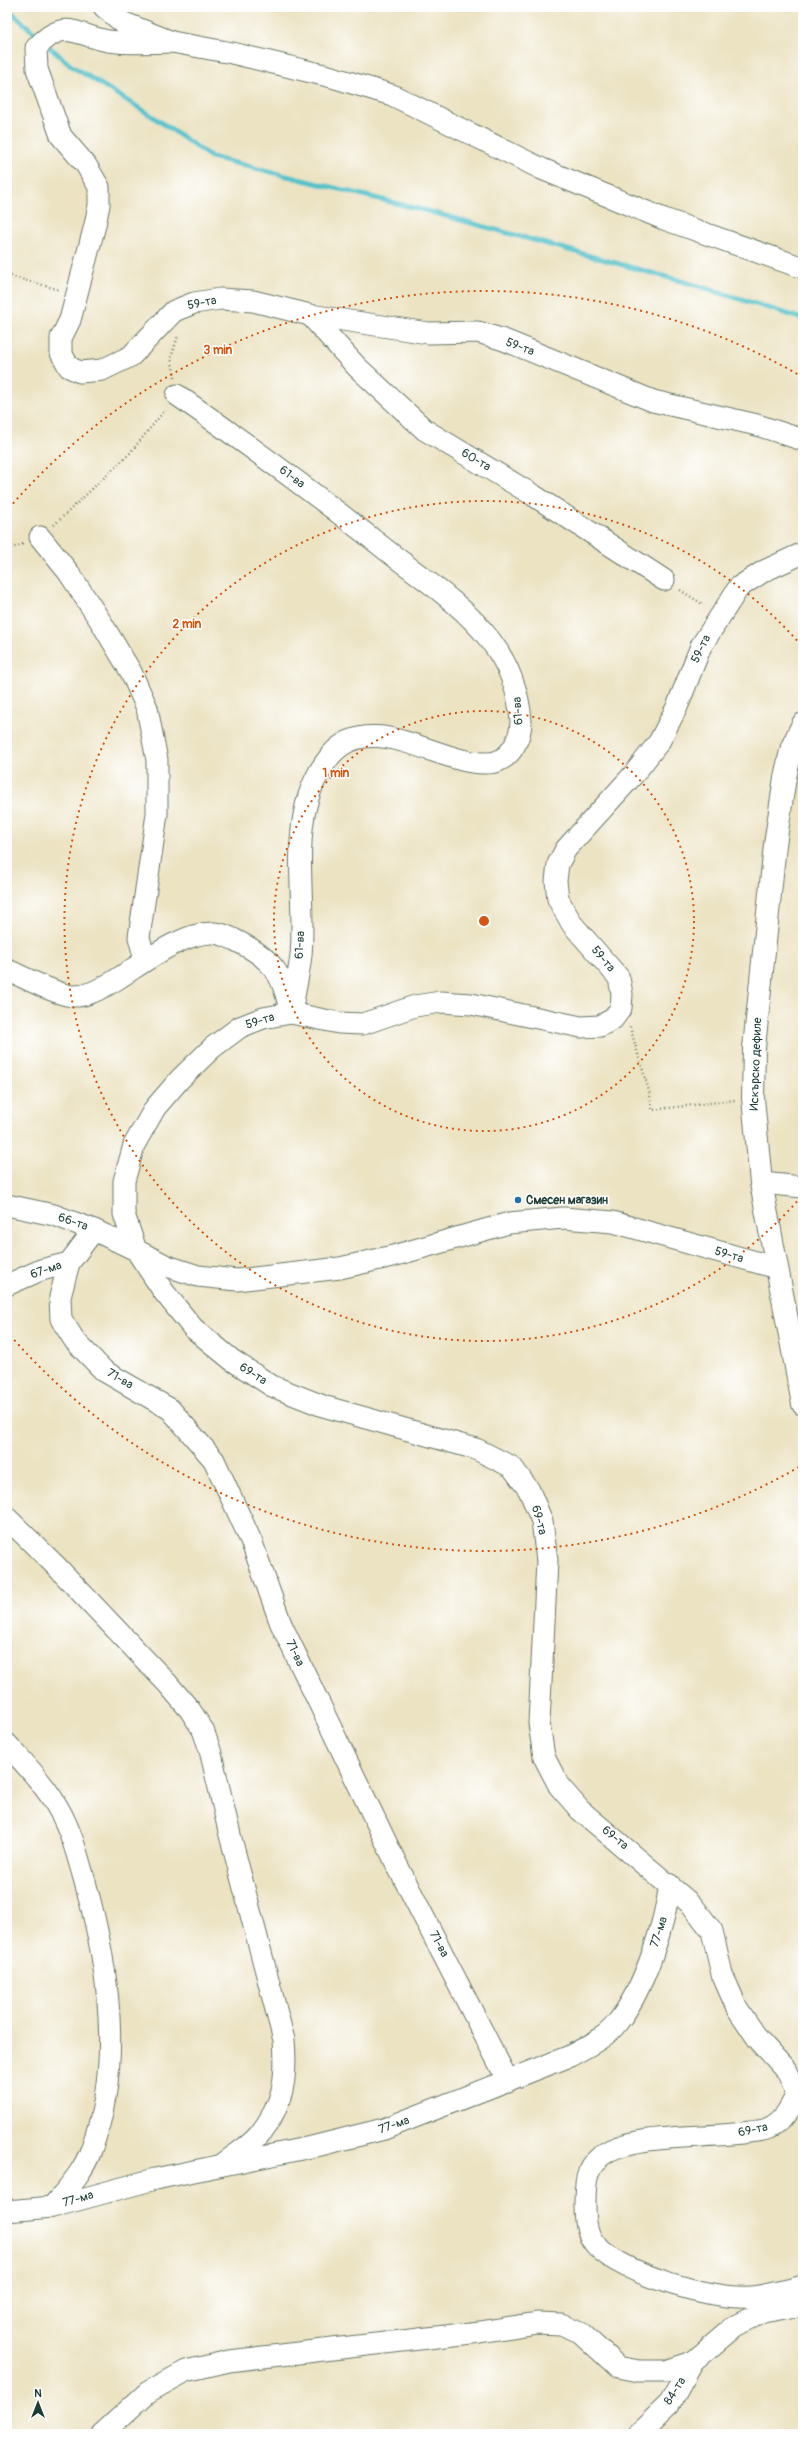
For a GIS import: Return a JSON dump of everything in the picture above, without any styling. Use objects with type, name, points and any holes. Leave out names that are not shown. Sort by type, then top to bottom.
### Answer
[{"type":"main road","name":"Искърско дефиле","points":[[803,724],[792,747],[785,777],[775,846],[754,1048],[753,1098],[761,1182],[776,1268],[796,1335],[803,1404]]},
{"type":"street","points":[[104,7],[122,22],[172,42],[232,53],[332,77],[392,95],[542,169],[664,219],[803,268]]},
{"type":"street","name":"59-та","points":[[172,42],[135,44],[106,40],[85,33],[65,30],[48,35],[36,48],[37,69],[62,136],[86,165],[99,188],[96,218],[77,294],[70,320],[61,338],[61,353],[69,367],[80,372],[102,370],[131,356],[174,310],[194,303],[220,299],[253,301],[310,315],[428,333],[478,332],[519,346],[653,401],[757,425],[803,440]]},
{"type":"street","name":"60-та","points":[[310,315],[357,367],[425,430],[533,495],[664,580]]},
{"type":"street","name":"61-ва","points":[[178,395],[320,497],[460,608],[490,640],[508,671],[519,699],[521,727],[512,750],[497,762],[474,763],[403,741],[375,736],[348,741],[331,755],[316,781],[305,810],[301,842],[301,955],[290,1013]]},
{"type":"street","points":[[40,537],[68,573],[101,622],[130,672],[147,708],[157,768],[157,814],[139,937],[145,960]]},
{"type":"street","name":"59-та","points":[[776,1268],[613,1222],[563,1218],[509,1223],[393,1256],[340,1268],[237,1280],[198,1276],[167,1266],[136,1250],[124,1214],[124,1181],[134,1145],[155,1108],[212,1048],[240,1027],[263,1018],[290,1013],[339,1023],[363,1024],[415,1006],[441,1002],[471,1004],[581,1027],[600,1026],[613,1019],[621,1004],[622,994],[619,978],[572,924],[558,899],[556,881],[558,864],[566,849],[634,774],[659,742],[677,707],[701,646],[719,615],[739,587],[764,571],[803,554]]},
{"type":"street","points":[[7,970],[72,996],[95,992],[145,960],[197,934],[215,933],[234,939],[254,951],[273,967],[284,983],[290,1013]]},
{"type":"street","points":[[761,1182],[803,1187]]},
{"type":"street","name":"66-та","points":[[7,1205],[54,1216],[94,1230],[136,1250]]},
{"type":"street","name":"67-ма","points":[[7,1285],[41,1270],[69,1263],[94,1230]]},
{"type":"street","name":"69-та","points":[[136,1250],[164,1292],[193,1328],[232,1360],[272,1386],[323,1406],[476,1449],[512,1467],[529,1490],[542,1521],[547,1561],[539,1723],[544,1757],[559,1786],[580,1810],[670,1884],[692,1905],[712,1931],[722,1974],[737,2008],[758,2039],[787,2071],[797,2094],[787,2114],[769,2129],[738,2134],[658,2140],[622,2145],[602,2155],[588,2170],[586,2185],[585,2217],[592,2240],[615,2262],[666,2282],[714,2295],[749,2297],[803,2286]]},
{"type":"street","name":"71-ва","points":[[69,1263],[60,1297],[62,1319],[75,1341],[104,1371],[170,1409],[214,1460],[252,1543],[288,1637],[397,1865],[508,2081]]},
{"type":"street","points":[[7,1518],[56,1566],[167,1683],[190,1710],[203,1730],[210,1750],[230,1835],[284,2040],[286,2070],[281,2099],[259,2136],[219,2167]]},
{"type":"street","points":[[7,1744],[58,1808],[76,1851],[105,1968],[109,2022],[110,2065],[102,2112],[91,2151],[74,2180],[52,2207]]},
{"type":"street","name":"77-ма","points":[[7,2211],[52,2207],[154,2179],[219,2167],[384,2129],[570,2056],[598,2040],[617,2024],[629,2004],[658,1939],[666,1908],[670,1884]]},
{"type":"street","points":[[102,2434],[148,2392],[186,2371],[228,2361],[480,2332],[537,2323],[561,2324],[580,2332],[618,2367],[639,2371],[666,2370],[693,2362],[735,2326],[763,2312],[803,2305]]},
{"type":"street","name":"84-та","points":[[638,2434],[670,2403],[693,2362]]},
{"type":"path","points":[[7,275],[77,294]]},
{"type":"path","points":[[7,550],[40,537],[130,453],[178,395],[171,358],[181,330]]},
{"type":"path","points":[[664,580],[719,615]]},
{"type":"path","points":[[621,1004],[635,1040],[652,1110],[753,1098]]},
{"type":"waterway","points":[[7,8],[40,38]]},
{"type":"waterway","points":[[46,44],[70,65],[152,116],[211,157],[435,213],[699,286],[803,319]]},
{"type":"place","name":"Смесен магазин","points":[[518,1200]]}]
